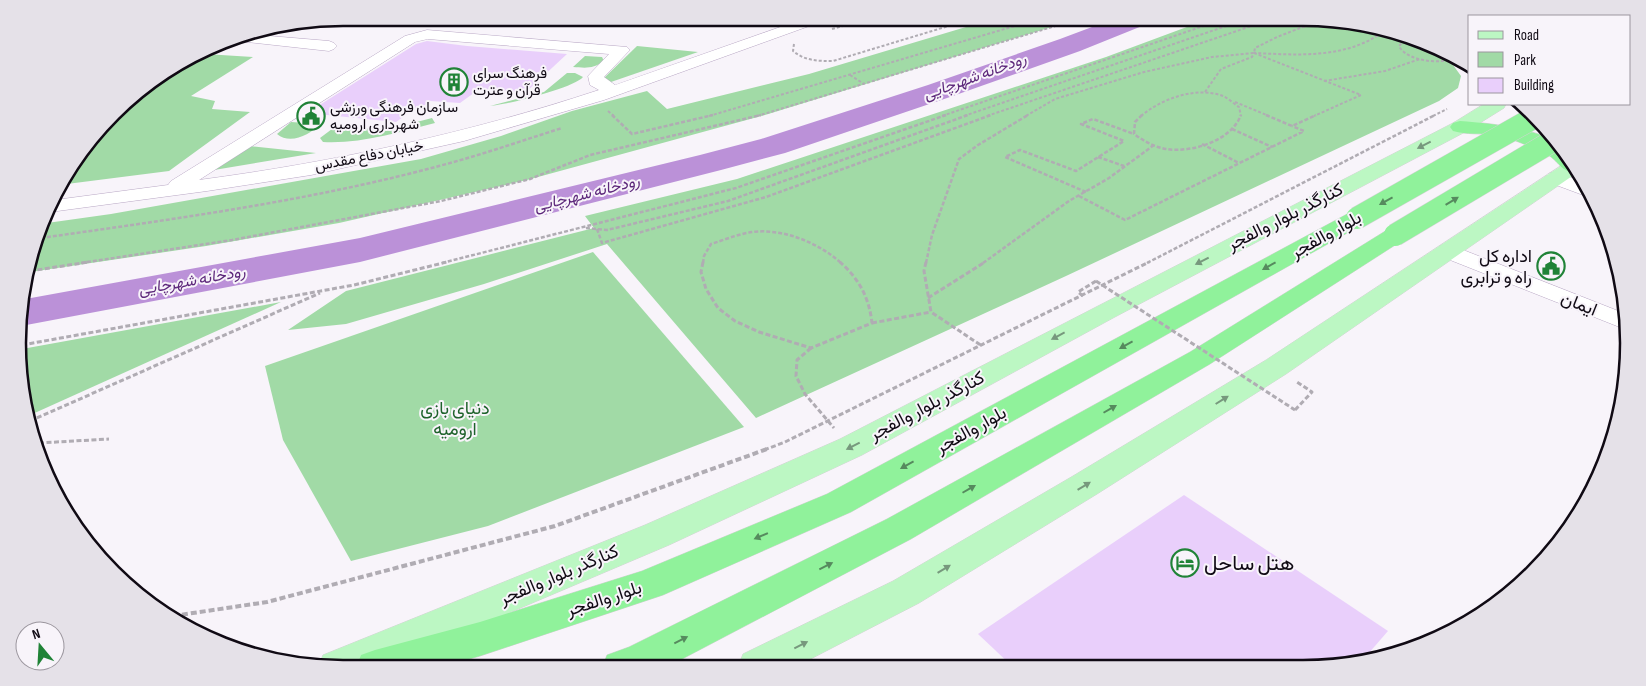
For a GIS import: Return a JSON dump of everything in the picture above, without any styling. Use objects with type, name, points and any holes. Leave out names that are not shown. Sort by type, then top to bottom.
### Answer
[{"type":"highway","points":[[1457,116],[1494,129],[1527,137],[1553,149]]},
{"type":"highway","name":"بلوار والفجر","points":[[404,660],[480,639],[650,584],[839,503],[1357,218],[1529,121]]},
{"type":"highway","name":"بلوار والفجر","points":[[642,660],[899,529],[1200,358],[1395,234],[1549,143]]},
{"type":"main road","name":"کنارگذر بلوار والفجر","points":[[356,660],[657,535],[851,448],[1457,116],[1494,105]]},
{"type":"main road","points":[[771,660],[906,592],[1085,485],[1276,367],[1568,170]]},
{"type":"street","name":"خیابان دفاع مقدس","points":[[58,205],[169,191],[374,156],[464,136],[613,91],[803,26]]},
{"type":"street","points":[[302,44],[327,27]]},
{"type":"street","points":[[169,191],[410,39],[427,34],[622,50],[596,76],[596,81],[613,91]]},
{"type":"street","points":[[254,39],[329,46]]},
{"type":"street","name":"ایمان","points":[[1448,251],[1619,319]]},
{"type":"path","points":[[802,41],[794,44],[793,50],[800,58],[813,61],[833,61],[949,26]]},
{"type":"path","points":[[607,110],[632,134],[693,121],[1015,26]]},
{"type":"path","points":[[35,270],[232,240],[441,201],[530,179],[590,155],[704,126],[750,118],[1017,40],[1058,26]]},
{"type":"path","points":[[26,344],[326,290],[440,265],[585,228],[595,223],[736,188],[828,154],[1205,26]]},
{"type":"path","points":[[585,228],[607,230],[728,201],[836,161],[1225,26]]},
{"type":"path","points":[[597,229],[602,243],[766,197],[1022,104],[1251,26]]},
{"type":"path","points":[[1205,92],[1211,82],[1220,76],[1221,69],[1252,58],[1255,48],[1305,26]]},
{"type":"path","points":[[1006,363],[931,312],[924,271],[932,235],[959,159],[978,145],[1056,99],[1100,84],[1212,57],[1254,54],[1301,55],[1346,50],[1361,46],[1378,35]]},
{"type":"path","points":[[1174,38],[1182,41]]},
{"type":"path","points":[[1404,43],[1399,46],[1405,52],[1420,59],[1446,61]]},
{"type":"path","points":[[1254,54],[1361,96],[1292,126]]},
{"type":"path","points":[[1323,81],[1367,75],[1409,64],[1420,59]]},
{"type":"path","points":[[850,75],[864,84]]},
{"type":"path","points":[[1079,196],[1125,220],[1304,131],[1222,96],[1205,92],[1170,98],[1147,108],[1135,122],[1134,134]]},
{"type":"path","points":[[1086,192],[1005,157],[1020,150],[1076,171],[1124,141],[1081,124],[1093,119],[1134,134],[1146,143],[1166,149],[1190,147],[1217,140],[1232,129],[1240,116],[1239,107],[1233,102]]},
{"type":"path","points":[[181,615],[267,602],[547,528],[785,442],[1122,276],[1457,116]]},
{"type":"path","points":[[1232,129],[1272,147]]},
{"type":"path","points":[[1202,144],[1240,163]]},
{"type":"path","points":[[928,298],[971,272],[1154,145]]},
{"type":"path","points":[[828,154],[836,161]]},
{"type":"path","points":[[1098,157],[1125,166]]},
{"type":"path","points":[[811,348],[759,332],[735,321],[718,308],[706,289],[701,272],[704,256],[711,244],[751,232],[768,231],[804,240],[839,260],[855,276],[865,293],[872,323]]},
{"type":"path","points":[[1078,292],[1096,281],[1294,410],[1312,392]]},
{"type":"path","points":[[35,419],[326,290]]},
{"type":"path","points":[[851,448],[805,394],[796,376],[798,360],[811,348],[872,323],[931,312]]},
{"type":"path","points":[[42,443],[109,439]]},
{"type":"green space","points":[[969,26],[1055,26],[765,115],[527,180],[339,223],[206,246],[34,271],[50,223],[111,214],[421,159],[501,136],[572,111],[647,91],[667,109],[809,74]]},
{"type":"green space","points":[[1189,26],[1324,27],[1365,32],[1405,43],[1453,64],[1461,76],[1458,88],[1439,101],[1066,276],[756,418],[607,244],[484,284],[346,324],[288,330],[346,291],[594,228],[585,216],[737,179],[1106,57]]},
{"type":"green space","points":[[637,46],[698,52],[611,82],[603,79]]},
{"type":"green space","points":[[213,54],[253,57],[191,96],[215,101],[212,109],[250,112],[169,171],[70,184],[92,150],[119,119],[167,80]]},
{"type":"green space","points":[[585,56],[602,57],[604,61],[589,67],[573,67]]},
{"type":"green space","points":[[567,73],[575,73],[583,77],[554,91],[490,106],[544,92]]},
{"type":"green space","points":[[432,118],[435,123],[366,139],[323,142],[320,138],[336,126],[386,130]]},
{"type":"green space","points":[[291,122],[320,124],[311,132],[294,139],[288,139],[277,134]]},
{"type":"green space","points":[[249,146],[316,153],[214,170]]},
{"type":"green space","name":"دنیای بازی ارومیه","points":[[593,252],[744,427],[488,526],[351,561],[283,440],[265,366]]},
{"type":"green space","points":[[281,302],[34,413],[29,384],[26,348]]},
{"type":"building","name":"فرهنگ سرای قرآن و عترت","points":[[427,41],[567,54],[525,93],[489,89],[478,90],[460,103],[430,101],[425,105],[420,105],[396,122],[307,113],[416,44]]},
{"type":"building","name":"هتل ساحل","points":[[1184,495],[1388,631],[1369,653],[1303,660],[1006,660],[978,634]]},
{"type":"waterway","name":"رودخانه شهرچایی","points":[[28,312],[360,250],[709,163],[773,146],[939,91],[1070,45],[1118,26]]},
{"type":"place","name":"فرهنگ سرای قرآن و عترت","points":[[454,82]]},
{"type":"place","name":"سازمان فرهنگی ورزشی شهرداری ارومیه","points":[[311,116]]},
{"type":"place","name":"اداره کل راه و ترابری","points":[[1551,266]]},
{"type":"place","name":"هتل ساحل","points":[[1185,563]]}]
